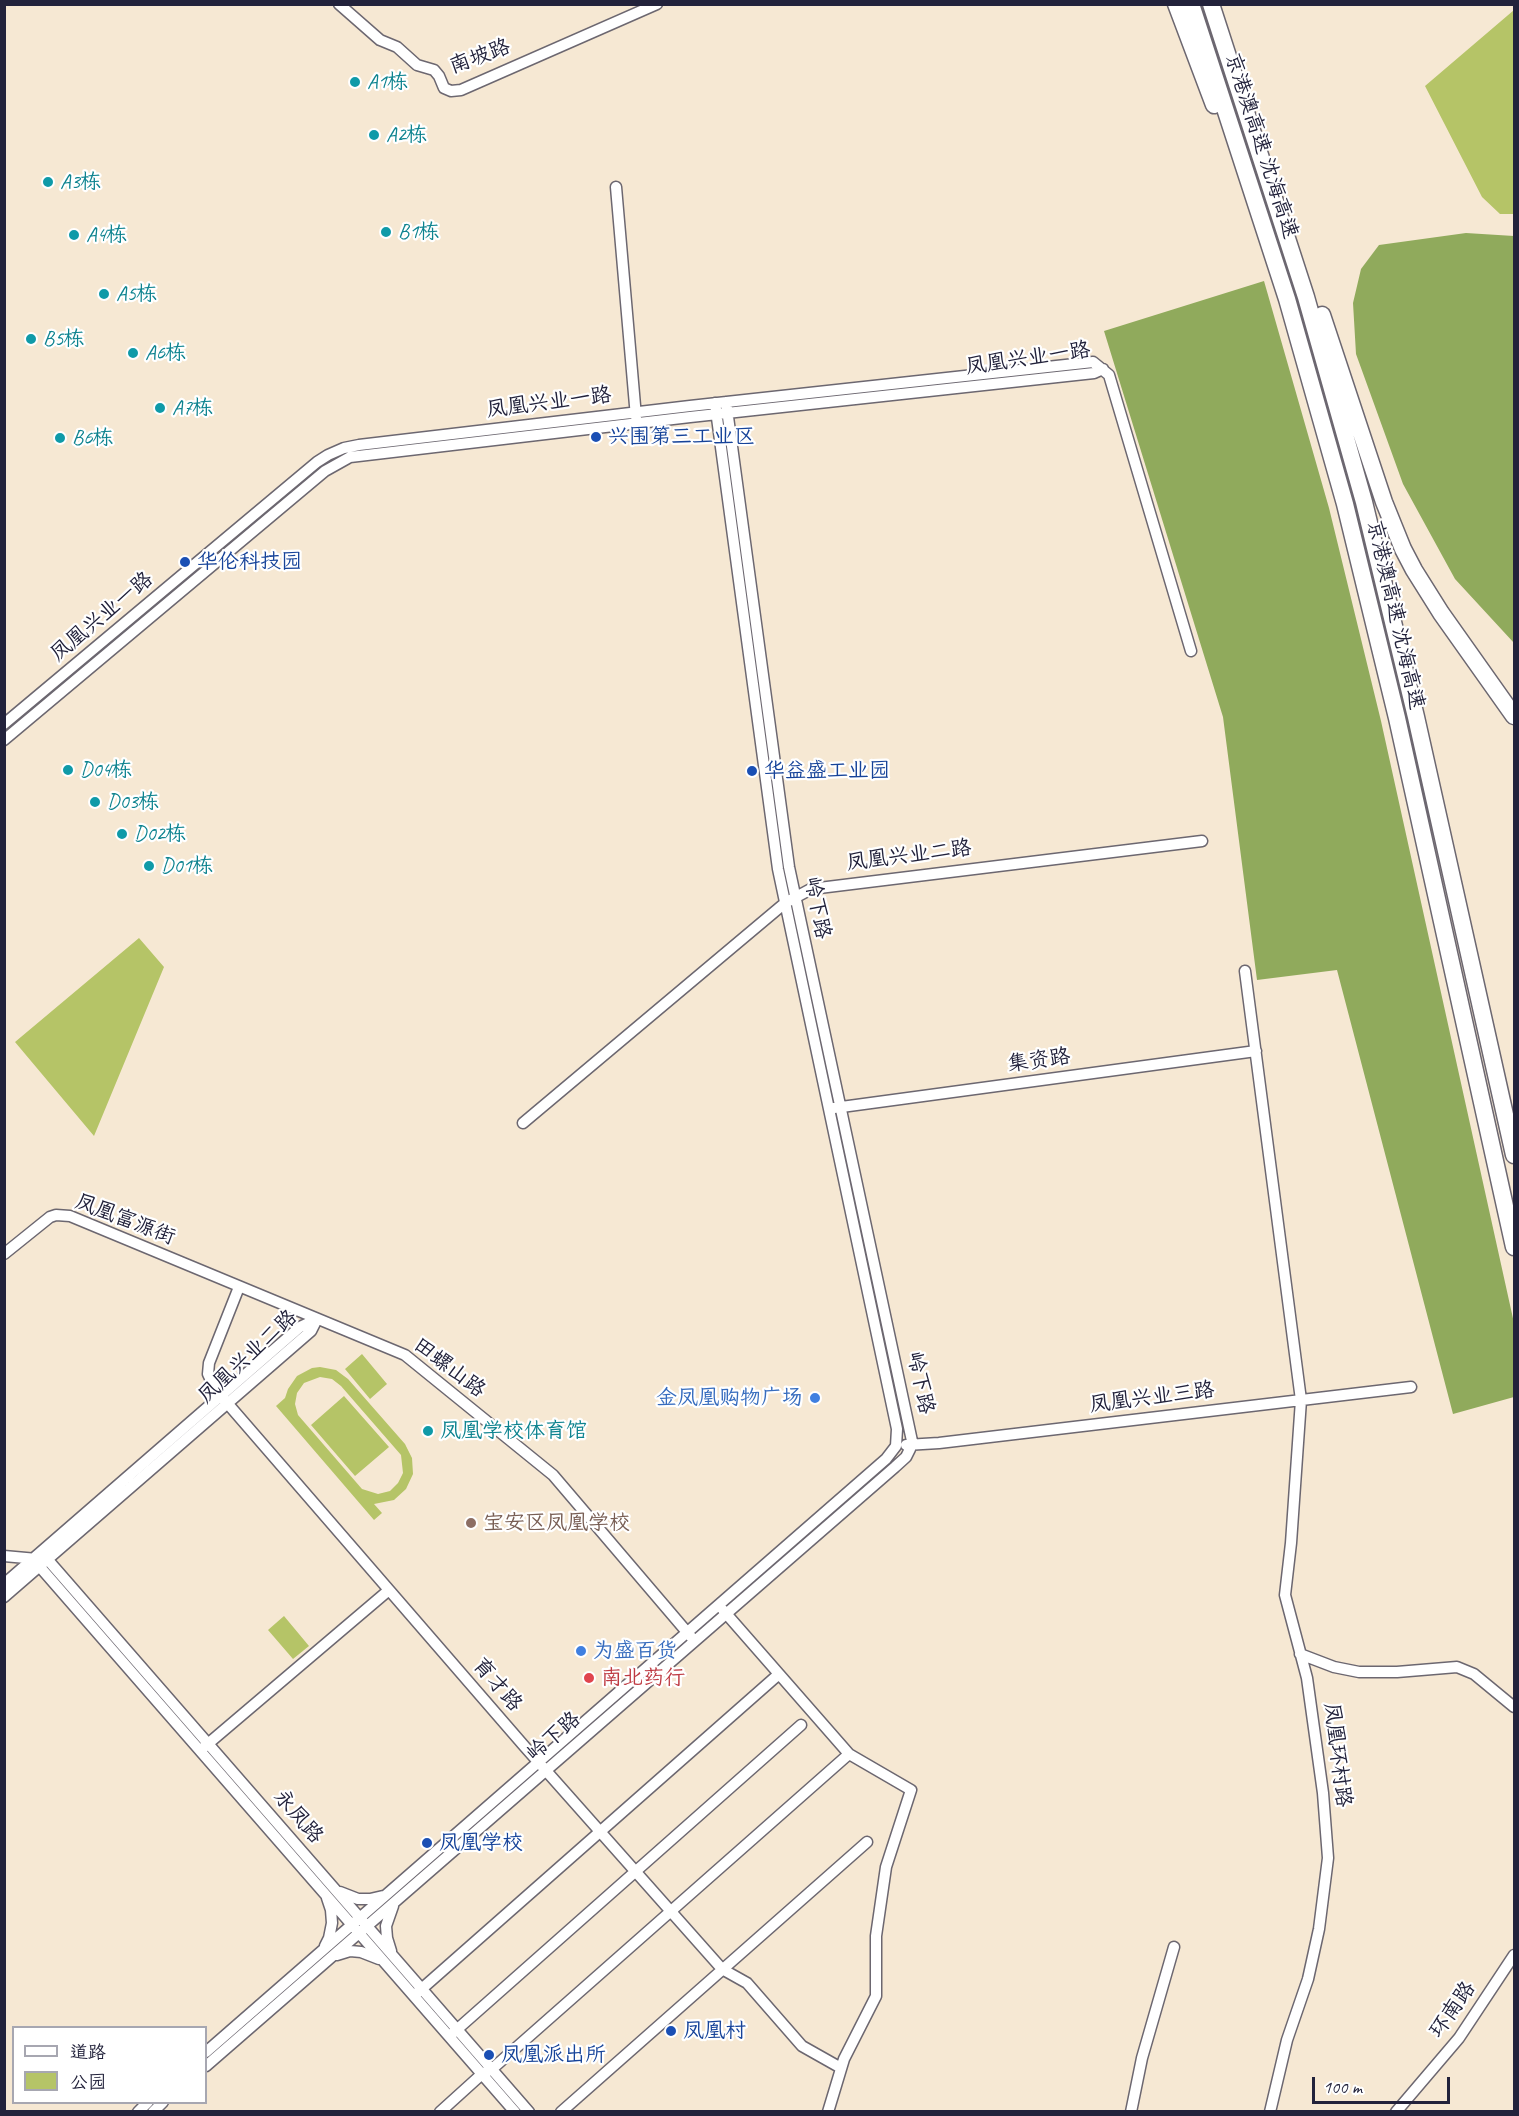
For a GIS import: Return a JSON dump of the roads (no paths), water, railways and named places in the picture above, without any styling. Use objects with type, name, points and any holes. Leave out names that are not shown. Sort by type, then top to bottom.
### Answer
[{"type":"highway","points":[[1176,4],[1287,299]]},
{"type":"highway","name":"京港澳高速 沈海高速","points":[[1191,4],[1287,299],[1345,504],[1397,718],[1515,1247]]},
{"type":"highway","name":"京港澳高速 沈海高速","points":[[1212,4],[1306,297],[1364,502],[1416,717],[1515,1155]]},
{"type":"highway","points":[[1275,200],[1308,273],[1384,502],[1403,549],[1441,613],[1515,716]]},
{"type":"street","name":"南坡路","points":[[339,4],[380,40],[397,47],[417,65],[434,70],[444,88],[451,91],[461,90],[657,4]]},
{"type":"street","points":[[616,187],[637,418]]},
{"type":"street","name":"凤凰兴业一路","points":[[4,740],[325,471],[345,459],[361,454],[637,418],[1093,362],[1109,375],[1191,651]]},
{"type":"street","name":"岭下路","points":[[691,1637],[718,1605],[886,1459],[896,1446],[898,1437],[787,856],[721,408]]},
{"type":"street","name":"岭下路","points":[[207,2051],[323,1957],[691,1637],[726,1614],[906,1457],[911,1445],[911,1434],[776,857],[721,408]]},
{"type":"street","name":"凤凰兴业一路","points":[[4,724],[328,455],[359,445],[637,418]]},
{"type":"street","name":"凤凰兴业二路","points":[[523,1124],[785,903],[795,897],[820,887],[1202,841]]},
{"type":"street","name":"凤凰环村路","points":[[1245,971],[1300,1400],[1291,1543],[1285,1595],[1307,1678],[1323,1793],[1328,1858],[1319,1929],[1308,1979],[1287,2040],[1270,2112]]},
{"type":"street","name":"集资路","points":[[834,1108],[1256,1051]]},
{"type":"street","name":"凤凰富源街","points":[[4,1254],[50,1217],[63,1215],[239,1287]]},
{"type":"street","name":"田螺山路","points":[[239,1287],[405,1355],[553,1475],[691,1637]]},
{"type":"street","name":"育才路","points":[[239,1287],[208,1369],[212,1384],[542,1766],[722,1969],[747,1983],[802,2046],[841,2068]]},
{"type":"street","name":"凤凰兴业二路","points":[[4,1597],[40,1562],[224,1399],[310,1331],[317,1319]]},
{"type":"street","name":"凤凰兴业三路","points":[[896,1446],[1411,1387]]},
{"type":"street","points":[[4,1556],[40,1562]]},
{"type":"street","name":"凤凰兴业二路","points":[[4,1584],[40,1562]]},
{"type":"street","name":"永凤路","points":[[40,1562],[453,2032],[487,2072],[515,2112]]},
{"type":"street","points":[[204,1747],[389,1590]]},
{"type":"street","points":[[718,1605],[849,1754],[911,1790],[886,1867],[876,1936],[876,1996],[841,2068],[828,2109],[842,2112]]},
{"type":"street","points":[[1300,1654],[1334,1667],[1359,1672],[1397,1672],[1457,1667],[1474,1674],[1515,1707]]},
{"type":"street","points":[[418,1993],[779,1674]]},
{"type":"street","points":[[453,2032],[801,1725]]},
{"type":"street","points":[[440,2112],[849,1754]]},
{"type":"street","points":[[561,2112],[867,1842]]},
{"type":"street","points":[[328,1888],[348,1897],[362,1899],[395,1894],[386,1926],[393,1963]]},
{"type":"street","points":[[323,1957],[332,1923],[328,1888]]},
{"type":"street","points":[[1131,2112],[1142,2058],[1174,1947]]},
{"type":"street","points":[[323,1957],[339,1953],[361,1952],[393,1963]]},
{"type":"street","name":"环南路","points":[[1396,2112],[1460,2038],[1515,1955]]},
{"type":"street","name":"岭下路","points":[[207,2065],[323,1957]]},
{"type":"street","name":"永凤路","points":[[487,2072],[529,2112]]},
{"type":"place","name":"A1栋","points":[[355,82]]},
{"type":"place","name":"A2栋","points":[[374,135]]},
{"type":"place","name":"A3栋","points":[[48,182]]},
{"type":"place","name":"B1栋","points":[[386,232]]},
{"type":"place","name":"A4栋","points":[[74,235]]},
{"type":"place","name":"A5栋","points":[[104,294]]},
{"type":"place","name":"B5栋","points":[[31,339]]},
{"type":"place","name":"A6栋","points":[[133,353]]},
{"type":"place","name":"A7栋","points":[[160,408]]},
{"type":"place","name":"兴围第三工业区","points":[[596,437]]},
{"type":"place","name":"B6栋","points":[[60,438]]},
{"type":"place","name":"华伦科技园","points":[[185,562]]},
{"type":"place","name":"D04栋","points":[[68,770]]},
{"type":"place","name":"华益盛工业园","points":[[752,771]]},
{"type":"place","name":"D03栋","points":[[95,802]]},
{"type":"place","name":"D02栋","points":[[122,834]]},
{"type":"place","name":"D01栋","points":[[149,866]]},
{"type":"place","name":"金凤凰购物广场","points":[[815,1398]]},
{"type":"place","name":"凤凰学校体育馆","points":[[428,1431]]},
{"type":"place","name":"宝安区凤凰学校","points":[[471,1523]]},
{"type":"place","name":"为盛百货","points":[[581,1651]]},
{"type":"place","name":"南北药行","points":[[589,1678]]},
{"type":"place","name":"凤凰学校","points":[[427,1843]]},
{"type":"place","name":"凤凰村","points":[[671,2031]]},
{"type":"place","name":"凤凰派出所","points":[[489,2055]]}]
